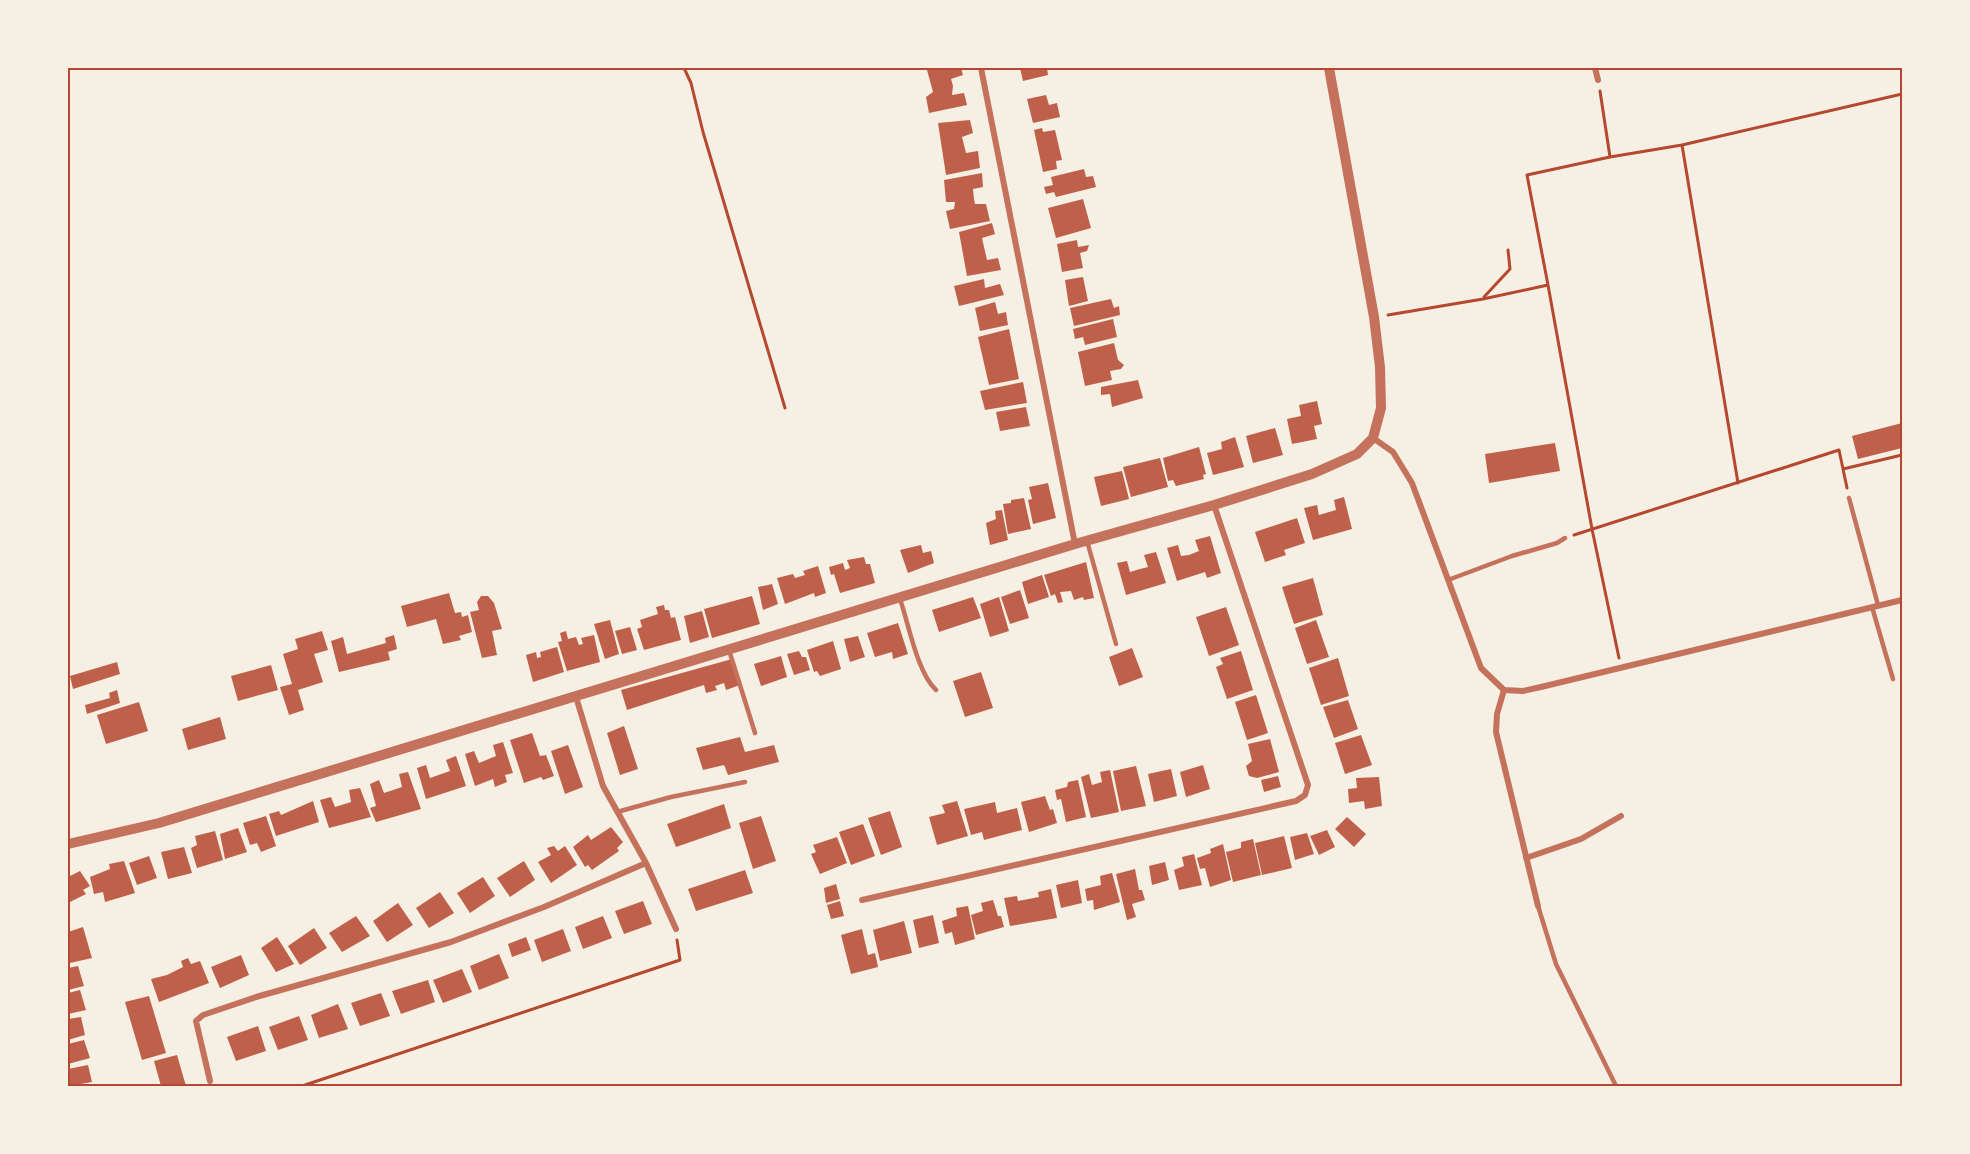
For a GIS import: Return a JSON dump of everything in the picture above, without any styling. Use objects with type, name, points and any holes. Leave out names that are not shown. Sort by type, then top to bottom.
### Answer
[{"type":"street","points":[[981,68],[1075,544]]},
{"type":"street","points":[[68,844],[159,823],[1075,544],[1214,505],[1337,464],[1357,454],[1373,438],[1381,408],[1380,367],[1374,317],[1329,68]]},
{"type":"street","points":[[1595,68],[1598,80]]},
{"type":"street","points":[[1373,438],[1393,452],[1412,483],[1481,668],[1504,690],[1523,690],[1902,600]]},
{"type":"street","points":[[861,900],[1284,804],[1296,801],[1305,795],[1308,785],[1214,505]]},
{"type":"street","points":[[1504,690],[1497,714],[1496,732],[1538,906]]},
{"type":"street","points":[[576,697],[603,786],[646,863],[676,930]]},
{"type":"street","points":[[1526,858],[1581,839],[1621,816]]},
{"type":"street","points":[[210,1081],[195,1021],[202,1015],[256,997],[451,942],[544,908],[646,863]]},
{"type":"lane","points":[[1849,498],[1893,679]]},
{"type":"lane","points":[[1448,580],[1512,556],[1557,543],[1565,538]]},
{"type":"lane","points":[[1087,541],[1116,644]]},
{"type":"lane","points":[[900,597],[921,668],[929,684],[936,690]]},
{"type":"lane","points":[[729,650],[754,733]]},
{"type":"lane","points":[[617,812],[671,797],[745,782]]},
{"type":"lane","points":[[1538,906],[1556,964],[1616,1086]]},
{"type":"path","points":[[68,69],[73,68]]},
{"type":"path","points":[[684,68],[691,83],[703,132],[785,408]]},
{"type":"path","points":[[1598,80],[1610,157]]},
{"type":"path","points":[[1621,666],[1592,529],[1527,175],[1610,157],[1682,146],[1902,94]]},
{"type":"path","points":[[1682,146],[1738,483]]},
{"type":"path","points":[[1483,299],[1510,269],[1508,250]]},
{"type":"path","points":[[1374,317],[1483,299],[1548,285]]},
{"type":"path","points":[[1565,538],[1839,450],[1849,498]]},
{"type":"path","points":[[1843,470],[1902,455]]},
{"type":"path","points":[[302,1086],[680,960],[676,930]]},
{"type":"building","points":[[961,68],[963,75],[951,79],[952,95],[964,93],[967,105],[929,113],[926,97],[933,92],[927,70]]},
{"type":"building","points":[[1020,68],[1047,68],[1048,75],[1023,81]]},
{"type":"building","points":[[1046,95],[1049,105],[1057,103],[1060,117],[1033,123],[1027,99]]},
{"type":"building","points":[[970,120],[973,133],[962,137],[966,153],[978,151],[980,168],[946,175],[938,123]]},
{"type":"building","points":[[1042,128],[1043,132],[1055,130],[1062,160],[1056,161],[1057,169],[1043,172],[1034,130]]},
{"type":"building","points":[[1084,169],[1086,177],[1093,176],[1096,187],[1056,197],[1054,192],[1046,194],[1044,187],[1053,185],[1051,177]]},
{"type":"building","points":[[982,173],[983,187],[973,189],[974,199],[975,204],[986,204],[990,221],[950,229],[946,211],[954,209],[955,202],[946,202],[944,180]]},
{"type":"building","points":[[1083,199],[1091,228],[1056,238],[1048,208]]},
{"type":"building","points":[[992,223],[995,234],[982,238],[987,260],[998,258],[1001,270],[967,276],[959,232]]},
{"type":"building","points":[[1077,240],[1078,247],[1089,245],[1087,251],[1080,253],[1083,268],[1062,272],[1057,244]]},
{"type":"building","points":[[1083,277],[1088,301],[1069,306],[1065,280]]},
{"type":"building","points":[[984,279],[985,288],[1000,284],[1004,295],[959,306],[954,286]]},
{"type":"building","points":[[1111,299],[1114,308],[1119,306],[1120,315],[1074,326],[1070,308]]},
{"type":"building","points":[[995,302],[998,314],[1006,312],[1008,325],[980,331],[975,308]]},
{"type":"building","points":[[1113,319],[1117,337],[1085,345],[1083,337],[1075,339],[1073,329]]},
{"type":"building","points":[[1009,329],[1019,379],[989,385],[978,337]]},
{"type":"building","points":[[1114,343],[1118,360],[1124,365],[1121,369],[1110,371],[1112,380],[1085,386],[1078,352]]},
{"type":"building","points":[[1138,380],[1143,398],[1112,407],[1110,394],[1101,395],[1101,387]]},
{"type":"building","points":[[1023,382],[1027,403],[985,410],[980,391]]},
{"type":"building","points":[[1317,401],[1322,424],[1314,426],[1317,439],[1292,444],[1287,419],[1301,416],[1299,405]]},
{"type":"building","points":[[1026,407],[1030,426],[1000,431],[996,412]]},
{"type":"building","points":[[1902,423],[1902,448],[1858,459],[1852,436]]},
{"type":"building","points":[[1275,428],[1283,455],[1253,463],[1246,436]]},
{"type":"building","points":[[1235,437],[1244,467],[1213,475],[1207,453],[1222,449],[1221,442]]},
{"type":"building","points":[[1555,443],[1560,471],[1489,483],[1485,454]]},
{"type":"building","points":[[1199,447],[1206,474],[1203,475],[1204,479],[1176,486],[1173,480],[1168,481],[1163,458]]},
{"type":"building","points":[[1160,458],[1168,487],[1131,497],[1123,467]]},
{"type":"building","points":[[1122,471],[1129,499],[1101,506],[1094,477]]},
{"type":"building","points":[[1048,483],[1056,518],[1033,524],[1028,500],[1032,499],[1029,487]]},
{"type":"building","points":[[1344,497],[1352,529],[1313,540],[1304,508],[1317,505],[1319,515],[1336,510],[1334,500]]},
{"type":"building","points":[[1024,498],[1031,529],[1008,534],[1003,504]]},
{"type":"building","points":[[1002,510],[1008,540],[990,545],[986,523],[996,519],[995,511]]},
{"type":"building","points":[[1297,518],[1305,543],[1284,550],[1286,555],[1265,562],[1255,532]]},
{"type":"building","points":[[1210,536],[1221,573],[1207,578],[1205,572],[1177,581],[1167,548],[1178,545],[1181,556],[1189,555],[1199,551],[1195,540]]},
{"type":"building","points":[[921,545],[923,553],[931,551],[934,563],[908,573],[900,550]]},
{"type":"building","points":[[1156,552],[1166,583],[1126,595],[1117,563],[1127,561],[1130,572],[1148,567],[1144,555]]},
{"type":"building","points":[[864,557],[866,564],[870,564],[875,583],[840,593],[834,574],[831,575],[829,567],[843,563],[845,570],[850,568],[847,560]]},
{"type":"building","points":[[1086,562],[1094,598],[1084,600],[1083,597],[1074,600],[1071,591],[1060,592],[1063,602],[1058,603],[1055,594],[1051,596],[1044,575]]},
{"type":"building","points":[[818,566],[826,593],[815,597],[814,593],[785,604],[777,578],[793,574],[795,578],[805,575],[803,571]]},
{"type":"building","points":[[1042,575],[1049,597],[1028,604],[1022,582]]},
{"type":"building","points":[[1313,578],[1323,615],[1294,624],[1282,587]]},
{"type":"building","points":[[772,584],[778,604],[763,610],[758,587]]},
{"type":"building","points":[[1020,590],[1029,618],[1010,624],[1001,597]]},
{"type":"building","points":[[449,593],[455,613],[461,612],[462,617],[468,615],[472,632],[459,636],[461,640],[443,644],[436,619],[407,627],[401,606]]},
{"type":"building","points":[[481,596],[488,596],[494,603],[502,629],[492,631],[497,655],[482,658],[470,612],[479,610],[477,602]]},
{"type":"building","points":[[752,596],[760,624],[712,638],[704,609]]},
{"type":"building","points":[[973,597],[981,618],[939,632],[932,610]]},
{"type":"building","points":[[999,597],[1009,631],[990,637],[980,604]]},
{"type":"building","points":[[664,605],[665,610],[669,610],[671,618],[675,617],[681,640],[644,650],[637,629],[642,627],[640,620],[658,614],[656,607]]},
{"type":"building","points":[[1226,607],[1239,645],[1209,656],[1196,617]]},
{"type":"building","points":[[702,611],[709,637],[690,643],[684,616]]},
{"type":"building","points":[[610,620],[619,654],[605,659],[594,624]]},
{"type":"building","points":[[1316,620],[1329,657],[1307,664],[1295,628]]},
{"type":"building","points":[[898,623],[908,654],[893,659],[892,652],[875,657],[867,633]]},
{"type":"building","points":[[630,627],[637,650],[622,654],[615,631]]},
{"type":"building","points":[[322,631],[328,650],[314,654],[323,682],[298,690],[304,710],[289,715],[280,687],[292,684],[283,654],[298,649],[295,639]]},
{"type":"building","points":[[566,631],[568,639],[576,637],[579,645],[583,644],[581,638],[594,635],[600,662],[567,671],[558,642],[562,641],[560,633]]},
{"type":"building","points":[[394,635],[397,649],[388,652],[390,660],[339,672],[331,641],[343,637],[347,654],[386,643],[385,638]]},
{"type":"building","points":[[858,636],[865,657],[850,662],[844,639]]},
{"type":"building","points":[[833,641],[841,669],[820,676],[817,671],[814,672],[807,650]]},
{"type":"building","points":[[557,647],[564,672],[533,682],[526,655],[536,652],[537,658],[541,657],[540,652]]},
{"type":"building","points":[[1132,648],[1143,677],[1119,686],[1109,657]]},
{"type":"building","points":[[799,651],[802,657],[806,657],[810,670],[794,675],[787,654]]},
{"type":"building","points":[[1241,651],[1253,690],[1227,699],[1216,667],[1223,664],[1220,658]]},
{"type":"building","points":[[781,656],[787,677],[761,686],[754,664]]},
{"type":"building","points":[[1338,658],[1349,696],[1321,705],[1309,668]]},
{"type":"building","points":[[732,659],[740,685],[726,690],[724,683],[715,686],[717,690],[706,693],[704,685],[627,710],[621,690]]},
{"type":"building","points":[[117,662],[120,674],[73,689],[70,676]]},
{"type":"building","points":[[271,665],[278,690],[238,701],[231,676]]},
{"type":"building","points":[[981,672],[993,708],[965,717],[953,681]]},
{"type":"building","points":[[117,690],[120,703],[87,714],[85,705],[110,698],[109,693]]},
{"type":"building","points":[[1256,695],[1268,733],[1247,740],[1235,702]]},
{"type":"building","points":[[1348,700],[1358,729],[1334,738],[1323,707]]},
{"type":"building","points":[[139,702],[148,731],[106,744],[97,715]]},
{"type":"building","points":[[220,717],[226,739],[188,750],[182,729]]},
{"type":"building","points":[[624,726],[638,769],[620,775],[607,733]]},
{"type":"building","points":[[532,733],[540,756],[546,755],[554,776],[543,780],[541,777],[524,783],[510,740]]},
{"type":"building","points":[[1361,735],[1372,765],[1345,774],[1335,743]]},
{"type":"building","points":[[740,737],[745,752],[774,745],[779,762],[728,775],[724,765],[703,770],[696,748]]},
{"type":"building","points":[[1270,739],[1279,772],[1257,778],[1249,776],[1246,766],[1252,761],[1248,744]]},
{"type":"building","points":[[503,742],[513,773],[505,775],[507,782],[495,787],[493,779],[475,786],[465,754],[474,751],[479,763],[496,756],[493,745]]},
{"type":"building","points":[[568,745],[583,787],[565,794],[551,751]]},
{"type":"building","points":[[456,756],[466,786],[426,799],[417,768],[426,765],[430,778],[450,771],[446,760]]},
{"type":"building","points":[[1203,765],[1210,789],[1186,797],[1180,772]]},
{"type":"building","points":[[1136,766],[1146,806],[1121,811],[1113,771]]},
{"type":"building","points":[[1171,769],[1177,796],[1154,802],[1148,774]]},
{"type":"building","points":[[1110,770],[1119,812],[1091,818],[1081,777],[1089,774],[1092,785],[1102,782],[1100,772]]},
{"type":"building","points":[[408,772],[421,809],[376,822],[370,808],[376,806],[370,784],[379,780],[384,793],[402,787],[399,774]]},
{"type":"building","points":[[1278,776],[1281,787],[1264,792],[1261,780]]},
{"type":"building","points":[[1379,777],[1382,806],[1365,809],[1364,801],[1349,803],[1348,789],[1357,788],[1356,778]]},
{"type":"building","points":[[1078,780],[1086,817],[1066,822],[1061,799],[1057,800],[1055,790],[1067,787],[1068,782]]},
{"type":"building","points":[[360,788],[371,817],[329,828],[320,800],[331,797],[335,807],[351,802],[349,790]]},
{"type":"building","points":[[1045,796],[1050,810],[1053,809],[1057,823],[1029,832],[1021,802]]},
{"type":"building","points":[[313,801],[319,822],[276,836],[269,814],[279,811],[281,815]]},
{"type":"building","points":[[957,801],[968,836],[937,845],[929,817],[945,813],[942,805]]},
{"type":"building","points":[[995,802],[997,813],[1017,808],[1022,830],[984,840],[982,832],[971,835],[964,809]]},
{"type":"building","points":[[724,804],[731,828],[676,847],[667,824]]},
{"type":"building","points":[[890,811],[902,847],[881,855],[868,818]]},
{"type":"building","points":[[266,816],[276,846],[261,852],[257,843],[250,845],[243,823]]},
{"type":"building","points":[[761,816],[776,861],[753,869],[739,823]]},
{"type":"building","points":[[1347,817],[1366,834],[1354,847],[1335,829]]},
{"type":"building","points":[[863,824],[875,856],[851,865],[839,832]]},
{"type":"building","points":[[611,827],[623,842],[617,848],[619,851],[592,870],[588,865],[585,867],[573,847],[588,835],[591,840]]},
{"type":"building","points":[[238,828],[247,852],[225,859],[220,834]]},
{"type":"building","points":[[1327,830],[1335,847],[1319,855],[1310,836]]},
{"type":"building","points":[[215,831],[223,860],[197,868],[191,848],[197,845],[195,836]]},
{"type":"building","points":[[1307,833],[1314,854],[1295,860],[1290,837]]},
{"type":"building","points":[[1284,836],[1292,868],[1262,875],[1255,843]]},
{"type":"building","points":[[837,837],[847,863],[820,874],[811,854],[816,852],[813,845]]},
{"type":"building","points":[[1253,839],[1261,875],[1233,882],[1226,852],[1241,848],[1241,842]]},
{"type":"building","points":[[1223,844],[1231,880],[1210,887],[1205,868],[1200,869],[1197,858],[1211,853],[1210,849]]},
{"type":"building","points":[[554,846],[558,851],[565,846],[577,865],[551,883],[538,862],[551,855],[547,848]]},
{"type":"building","points":[[184,847],[192,873],[168,879],[161,852]]},
{"type":"building","points":[[1194,854],[1202,885],[1179,890],[1174,870],[1184,866],[1182,857]]},
{"type":"building","points":[[149,856],[157,878],[137,885],[129,863]]},
{"type":"building","points":[[124,861],[135,893],[105,902],[103,892],[94,894],[90,877],[110,869],[109,864]]},
{"type":"building","points":[[524,861],[535,880],[510,897],[497,878]]},
{"type":"building","points":[[1165,862],[1169,880],[1152,885],[1149,866]]},
{"type":"building","points":[[1135,869],[1139,890],[1142,890],[1145,900],[1132,904],[1136,917],[1127,920],[1116,874]]},
{"type":"building","points":[[745,870],[753,893],[696,911],[688,889]]},
{"type":"building","points":[[80,871],[90,886],[83,890],[86,894],[68,903],[68,877]]},
{"type":"building","points":[[1112,873],[1120,902],[1094,910],[1093,900],[1087,901],[1085,889],[1101,885],[1100,876]]},
{"type":"building","points":[[483,877],[495,896],[470,913],[457,893]]},
{"type":"building","points":[[1078,880],[1082,903],[1061,908],[1056,885]]},
{"type":"building","points":[[836,884],[840,899],[826,903],[824,888]]},
{"type":"building","points":[[1051,889],[1057,918],[1010,926],[1004,898],[1017,896],[1018,901],[1039,897],[1038,892]]},
{"type":"building","points":[[440,892],[454,913],[429,928],[416,908]]},
{"type":"building","points":[[993,900],[1004,927],[976,935],[971,915],[983,911],[981,903]]},
{"type":"building","points":[[643,901],[652,924],[624,934],[615,911]]},
{"type":"building","points":[[840,901],[844,916],[831,919],[827,905]]},
{"type":"building","points":[[398,903],[413,925],[387,942],[373,921]]},
{"type":"building","points":[[968,906],[975,939],[955,945],[952,932],[945,934],[942,921],[957,916],[956,908]]},
{"type":"building","points":[[933,915],[939,943],[919,948],[913,920]]},
{"type":"building","points":[[356,916],[370,936],[342,952],[329,933]]},
{"type":"building","points":[[603,916],[612,938],[583,949],[575,927]]},
{"type":"building","points":[[904,921],[912,953],[880,961],[873,930]]},
{"type":"building","points":[[83,927],[92,958],[70,963],[68,932]]},
{"type":"building","points":[[314,928],[327,948],[300,965],[288,946]]},
{"type":"building","points":[[563,929],[571,951],[542,962],[534,940]]},
{"type":"building","points":[[862,929],[868,955],[875,953],[878,967],[851,974],[841,935]]},
{"type":"building","points":[[277,937],[294,964],[276,972],[261,948]]},
{"type":"building","points":[[526,937],[531,950],[512,957],[508,944]]},
{"type":"building","points":[[499,954],[509,978],[479,990],[470,966]]},
{"type":"building","points":[[241,955],[249,975],[220,988],[211,967]]},
{"type":"building","points":[[188,958],[191,964],[200,961],[209,983],[159,1002],[151,979],[167,975],[183,967],[181,961]]},
{"type":"building","points":[[78,966],[84,986],[68,990],[68,968]]},
{"type":"building","points":[[462,969],[472,992],[443,1003],[433,980]]},
{"type":"building","points":[[428,980],[435,1002],[401,1014],[392,991]]},
{"type":"building","points":[[80,990],[86,1010],[68,1014],[68,993]]},
{"type":"building","points":[[381,993],[390,1016],[360,1026],[351,1003]]},
{"type":"building","points":[[149,996],[166,1053],[142,1060],[125,1002]]},
{"type":"building","points":[[338,1004],[348,1029],[319,1038],[311,1015]]},
{"type":"building","points":[[299,1016],[308,1040],[278,1050],[269,1027]]},
{"type":"building","points":[[81,1017],[85,1035],[68,1040],[68,1019]]},
{"type":"building","points":[[258,1026],[266,1051],[236,1061],[227,1037]]},
{"type":"building","points":[[84,1040],[90,1058],[68,1064],[68,1044]]},
{"type":"building","points":[[177,1055],[186,1086],[161,1086],[154,1061]]},
{"type":"building","points":[[88,1065],[92,1082],[69,1086],[68,1069]]}]
